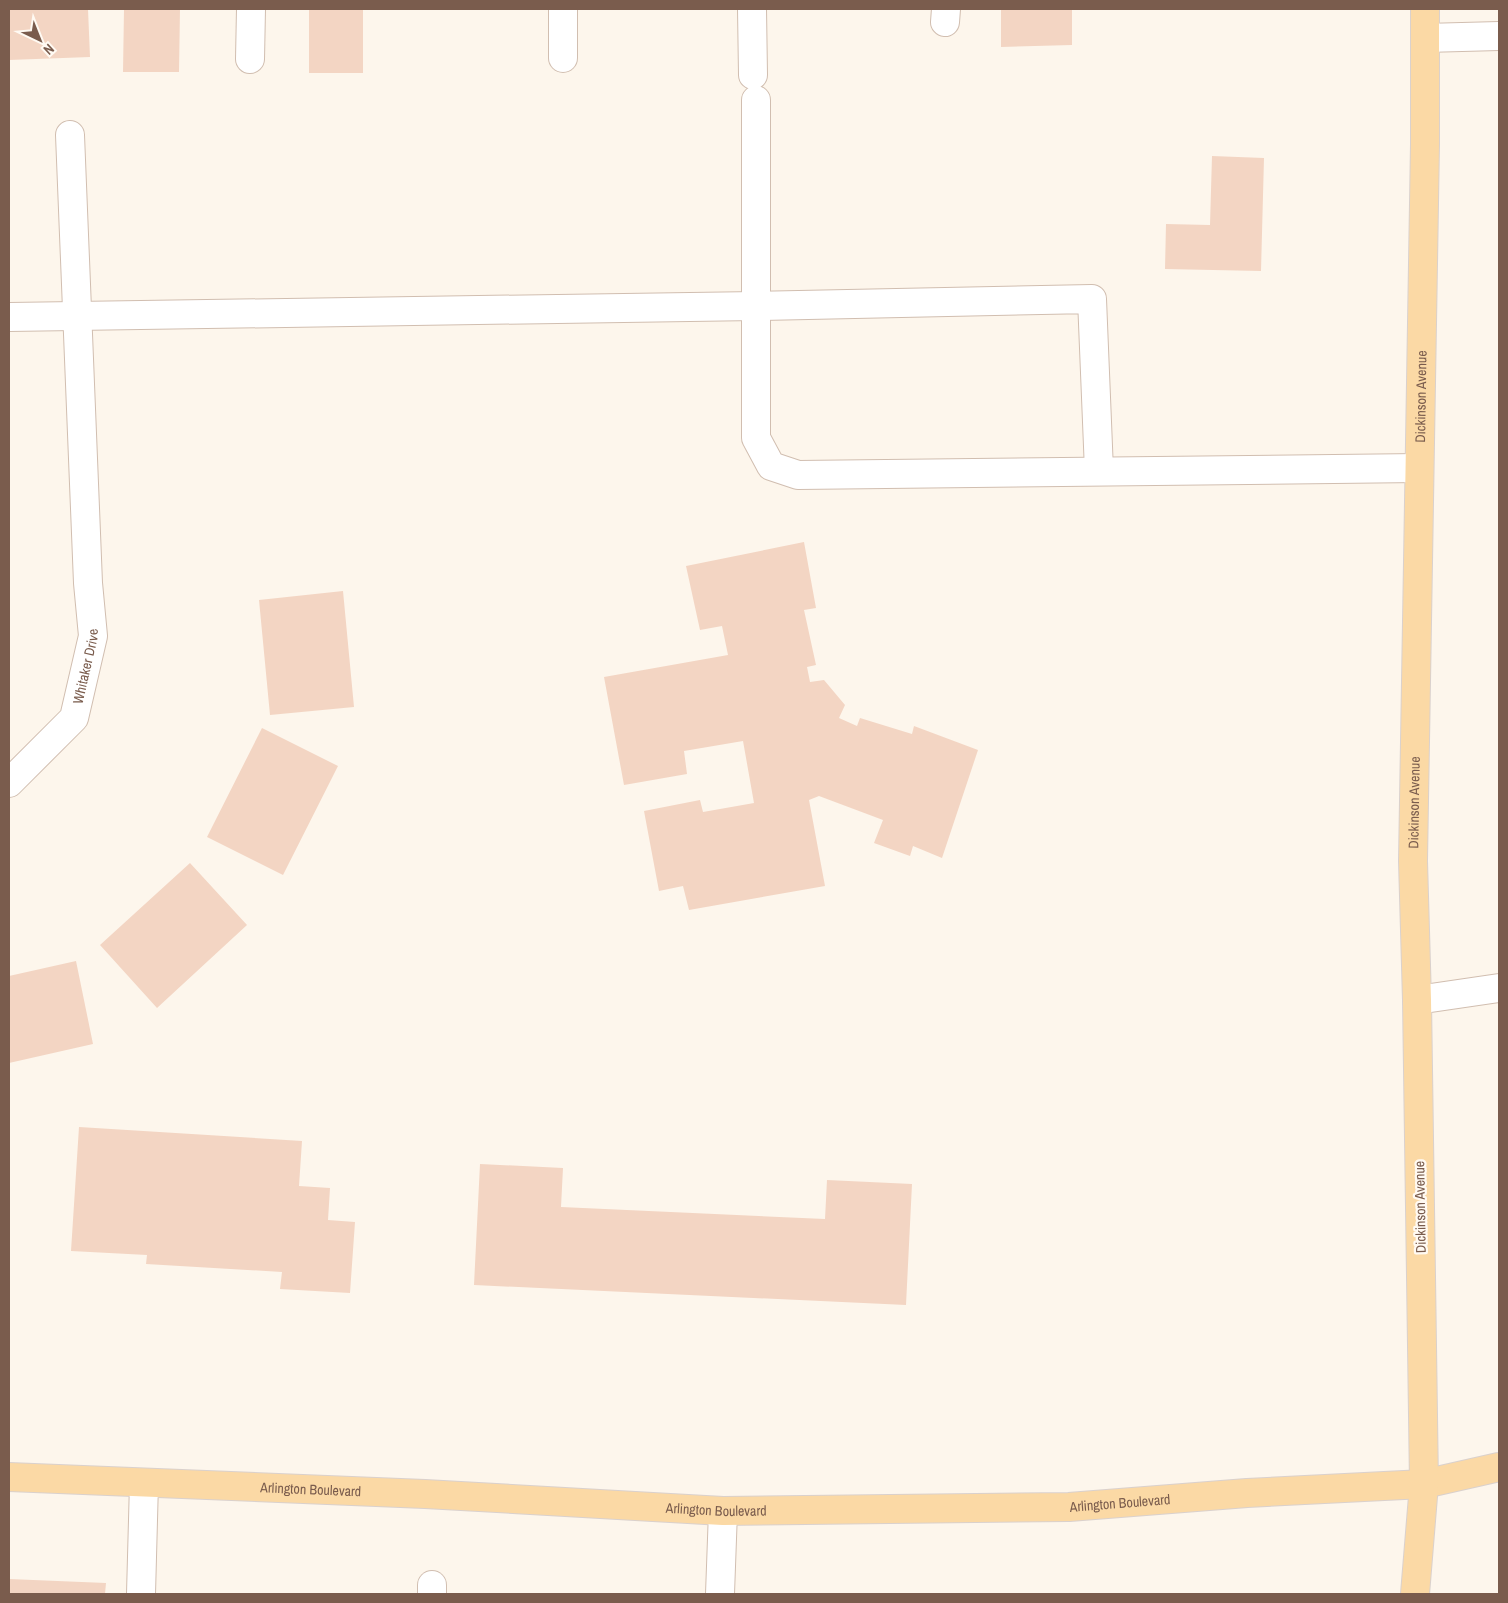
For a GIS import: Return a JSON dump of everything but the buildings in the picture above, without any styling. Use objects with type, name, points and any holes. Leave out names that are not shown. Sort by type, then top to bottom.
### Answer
[{"type":"main road","name":"Dickinson Avenue","points":[[1415,1594],[1424,1484],[1417,1000],[1413,861],[1425,9]]},
{"type":"main road","name":"Arlington Boulevard","points":[[9,1477],[425,1494],[723,1510],[1069,1507],[1247,1493],[1424,1484],[1499,1467]]},
{"type":"street","points":[[250,59],[251,9]]},
{"type":"street","points":[[563,9],[563,58]]},
{"type":"street","points":[[752,9],[755,88],[756,438],[771,466],[798,475],[1419,468]]},
{"type":"street","points":[[1425,38],[1499,36]]},
{"type":"street","name":"Whitaker Drive","points":[[9,783],[74,718],[93,636],[88,584],[70,135]]},
{"type":"street","points":[[9,316],[756,306],[1092,299],[1099,471]]},
{"type":"street","points":[[1417,1000],[1499,988]]},
{"type":"street","points":[[141,1594],[144,1483]]},
{"type":"street","points":[[720,1594],[723,1510]]}]
